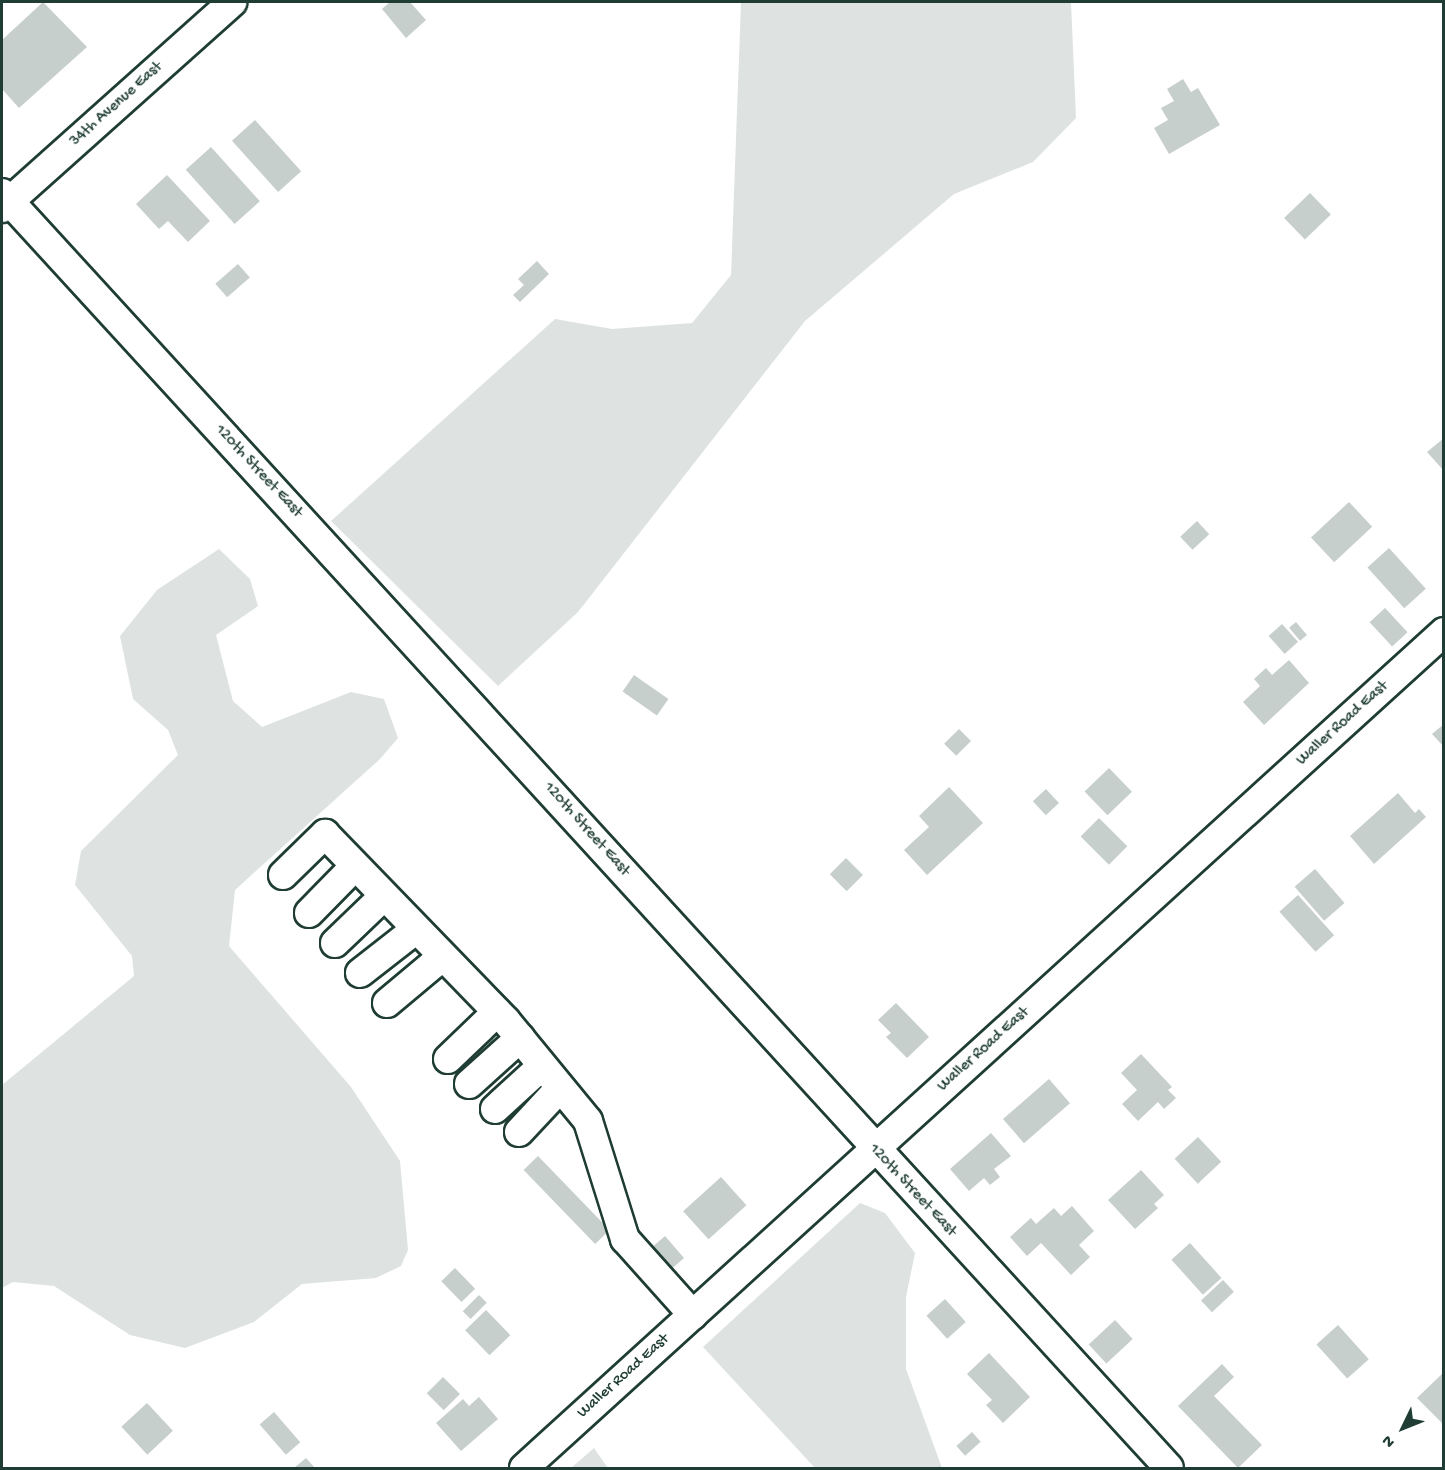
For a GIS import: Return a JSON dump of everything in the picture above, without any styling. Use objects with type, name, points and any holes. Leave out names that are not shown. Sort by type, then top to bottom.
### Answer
[{"type":"street","name":"34th Avenue East","points":[[4,201],[232,2]]},
{"type":"street","name":"120th Street East","points":[[4,201],[874,1150],[1169,1468]]},
{"type":"street","name":"Waller Road East","points":[[524,1468],[1443,632]]},
{"type":"street","points":[[283,875],[325,834],[415,930],[497,1012],[588,1121],[625,1239],[693,1315]]},
{"type":"street","points":[[309,913],[355,866]]},
{"type":"street","points":[[335,943],[384,896]]},
{"type":"street","points":[[360,973],[415,930]]},
{"type":"street","points":[[387,1003],[442,957]]},
{"type":"street","points":[[448,1059],[497,1012]]},
{"type":"street","points":[[469,1084],[520,1038]]},
{"type":"street","points":[[495,1109],[542,1066]]},
{"type":"street","points":[[519,1132],[560,1088]]},
{"type":"shaded area","points":[[741,2],[1071,2],[1076,118],[1033,162],[954,194],[805,321],[578,612],[498,686],[331,521],[555,319],[612,329],[692,323],[731,275]]},
{"type":"shaded area","points":[[219,549],[250,579],[258,606],[216,635],[233,701],[262,727],[351,692],[384,699],[398,738],[380,759],[235,890],[229,946],[351,1087],[400,1161],[408,1250],[401,1266],[376,1278],[302,1284],[254,1322],[185,1348],[130,1335],[54,1286],[13,1282],[2,1288],[2,1085],[134,976],[132,956],[75,885],[81,851],[178,755],[168,730],[133,699],[120,636],[157,590]]},
{"type":"shaded area","points":[[860,1203],[885,1213],[915,1253],[906,1297],[906,1369],[942,1468],[815,1468],[703,1347]]},
{"type":"shaded area","points":[[594,1448],[608,1468],[571,1468]]},
{"type":"building","points":[[43,2],[87,47],[19,108],[2,89],[2,40]]},
{"type":"building","points":[[390,2],[410,2],[426,20],[406,38],[382,9]]},
{"type":"building","points":[[1183,79],[1191,92],[1198,88],[1220,125],[1169,154],[1154,128],[1168,120],[1161,108],[1174,101],[1167,89]]},
{"type":"building","points":[[255,120],[301,171],[278,192],[232,141]]},
{"type":"building","points":[[211,147],[260,201],[235,224],[186,170]]},
{"type":"building","points":[[167,175],[210,221],[188,242],[168,221],[159,229],[136,204]]},
{"type":"building","points":[[1310,193],[1331,215],[1305,240],[1284,218]]},
{"type":"building","points":[[537,261],[549,274],[520,302],[513,295],[524,285],[518,279]]},
{"type":"building","points":[[238,264],[250,278],[227,297],[215,284]]},
{"type":"building","points":[[1444,438],[1444,471],[1427,452]]},
{"type":"building","points":[[1349,502],[1372,527],[1334,562],[1311,537]]},
{"type":"building","points":[[1197,521],[1209,534],[1192,550],[1180,537]]},
{"type":"building","points":[[1389,548],[1426,589],[1404,608],[1367,567]]},
{"type":"building","points":[[1385,608],[1408,632],[1392,646],[1370,622]]},
{"type":"building","points":[[1296,622],[1307,635],[1300,641],[1289,628]]},
{"type":"building","points":[[1282,624],[1298,642],[1285,654],[1269,636]]},
{"type":"building","points":[[1289,660],[1309,683],[1264,725],[1243,702],[1260,686],[1254,679],[1266,668],[1272,675]]},
{"type":"building","points":[[634,675],[668,699],[657,715],[623,691]]},
{"type":"building","points":[[1444,724],[1444,747],[1432,734]]},
{"type":"building","points":[[959,729],[971,741],[956,756],[944,744]]},
{"type":"building","points":[[1109,768],[1132,792],[1107,815],[1085,792]]},
{"type":"building","points":[[949,787],[983,823],[927,875],[904,850],[929,827],[919,816]]},
{"type":"building","points":[[1046,789],[1059,803],[1046,815],[1033,801]]},
{"type":"building","points":[[1398,793],[1415,813],[1419,809],[1426,817],[1374,864],[1350,836]]},
{"type":"building","points":[[1099,818],[1127,846],[1109,865],[1081,836]]},
{"type":"building","points":[[846,858],[863,875],[847,891],[830,874]]},
{"type":"building","points":[[1315,869],[1345,903],[1324,921],[1295,887]]},
{"type":"building","points":[[1298,895],[1334,935],[1316,952],[1279,912]]},
{"type":"building","points":[[896,1003],[929,1037],[907,1058],[886,1037],[891,1033],[878,1020]]},
{"type":"building","points":[[1141,1054],[1172,1087],[1168,1090],[1176,1098],[1164,1109],[1158,1102],[1138,1121],[1122,1104],[1137,1090],[1121,1073]]},
{"type":"building","points":[[1049,1079],[1070,1103],[1024,1143],[1003,1119]]},
{"type":"building","points":[[991,1133],[1011,1156],[994,1169],[1000,1177],[990,1185],[984,1178],[969,1191],[950,1169]]},
{"type":"building","points":[[1198,1137],[1221,1162],[1198,1184],[1175,1159]]},
{"type":"building","points":[[538,1156],[610,1230],[595,1244],[524,1170]]},
{"type":"building","points":[[1141,1170],[1164,1195],[1154,1204],[1158,1208],[1135,1229],[1108,1200]]},
{"type":"building","points":[[721,1177],[746,1205],[709,1239],[683,1211]]},
{"type":"building","points":[[1072,1206],[1094,1231],[1079,1245],[1090,1257],[1071,1275],[1041,1243],[1027,1256],[1010,1237],[1031,1218],[1036,1224],[1054,1208],[1061,1216]]},
{"type":"building","points":[[665,1236],[684,1258],[668,1272],[649,1250]]},
{"type":"building","points":[[1190,1243],[1221,1278],[1203,1295],[1171,1260]]},
{"type":"building","points":[[455,1268],[475,1289],[461,1302],[441,1281]]},
{"type":"building","points":[[1223,1280],[1234,1292],[1212,1312],[1201,1300]]},
{"type":"building","points":[[479,1295],[487,1303],[471,1319],[463,1311]]},
{"type":"building","points":[[945,1299],[966,1322],[947,1339],[926,1316]]},
{"type":"building","points":[[486,1310],[510,1335],[489,1355],[465,1330]]},
{"type":"building","points":[[1115,1320],[1133,1339],[1106,1364],[1089,1345]]},
{"type":"building","points":[[1338,1325],[1369,1359],[1347,1379],[1316,1344]]},
{"type":"building","points":[[989,1353],[1030,1397],[1003,1423],[986,1405],[992,1400],[967,1374]]},
{"type":"building","points":[[1222,1364],[1234,1377],[1214,1396],[1262,1445],[1238,1468],[1178,1406]]},
{"type":"building","points":[[1444,1372],[1444,1425],[1417,1398]]},
{"type":"building","points":[[443,1377],[460,1394],[444,1410],[427,1393]]},
{"type":"building","points":[[479,1397],[498,1419],[461,1451],[436,1423],[463,1399],[469,1406]]},
{"type":"building","points":[[147,1403],[173,1431],[147,1455],[121,1427]]},
{"type":"building","points":[[274,1412],[300,1442],[286,1455],[260,1424]]},
{"type":"building","points":[[972,1432],[981,1442],[965,1456],[956,1446]]},
{"type":"building","points":[[306,1458],[315,1468],[294,1468]]}]
